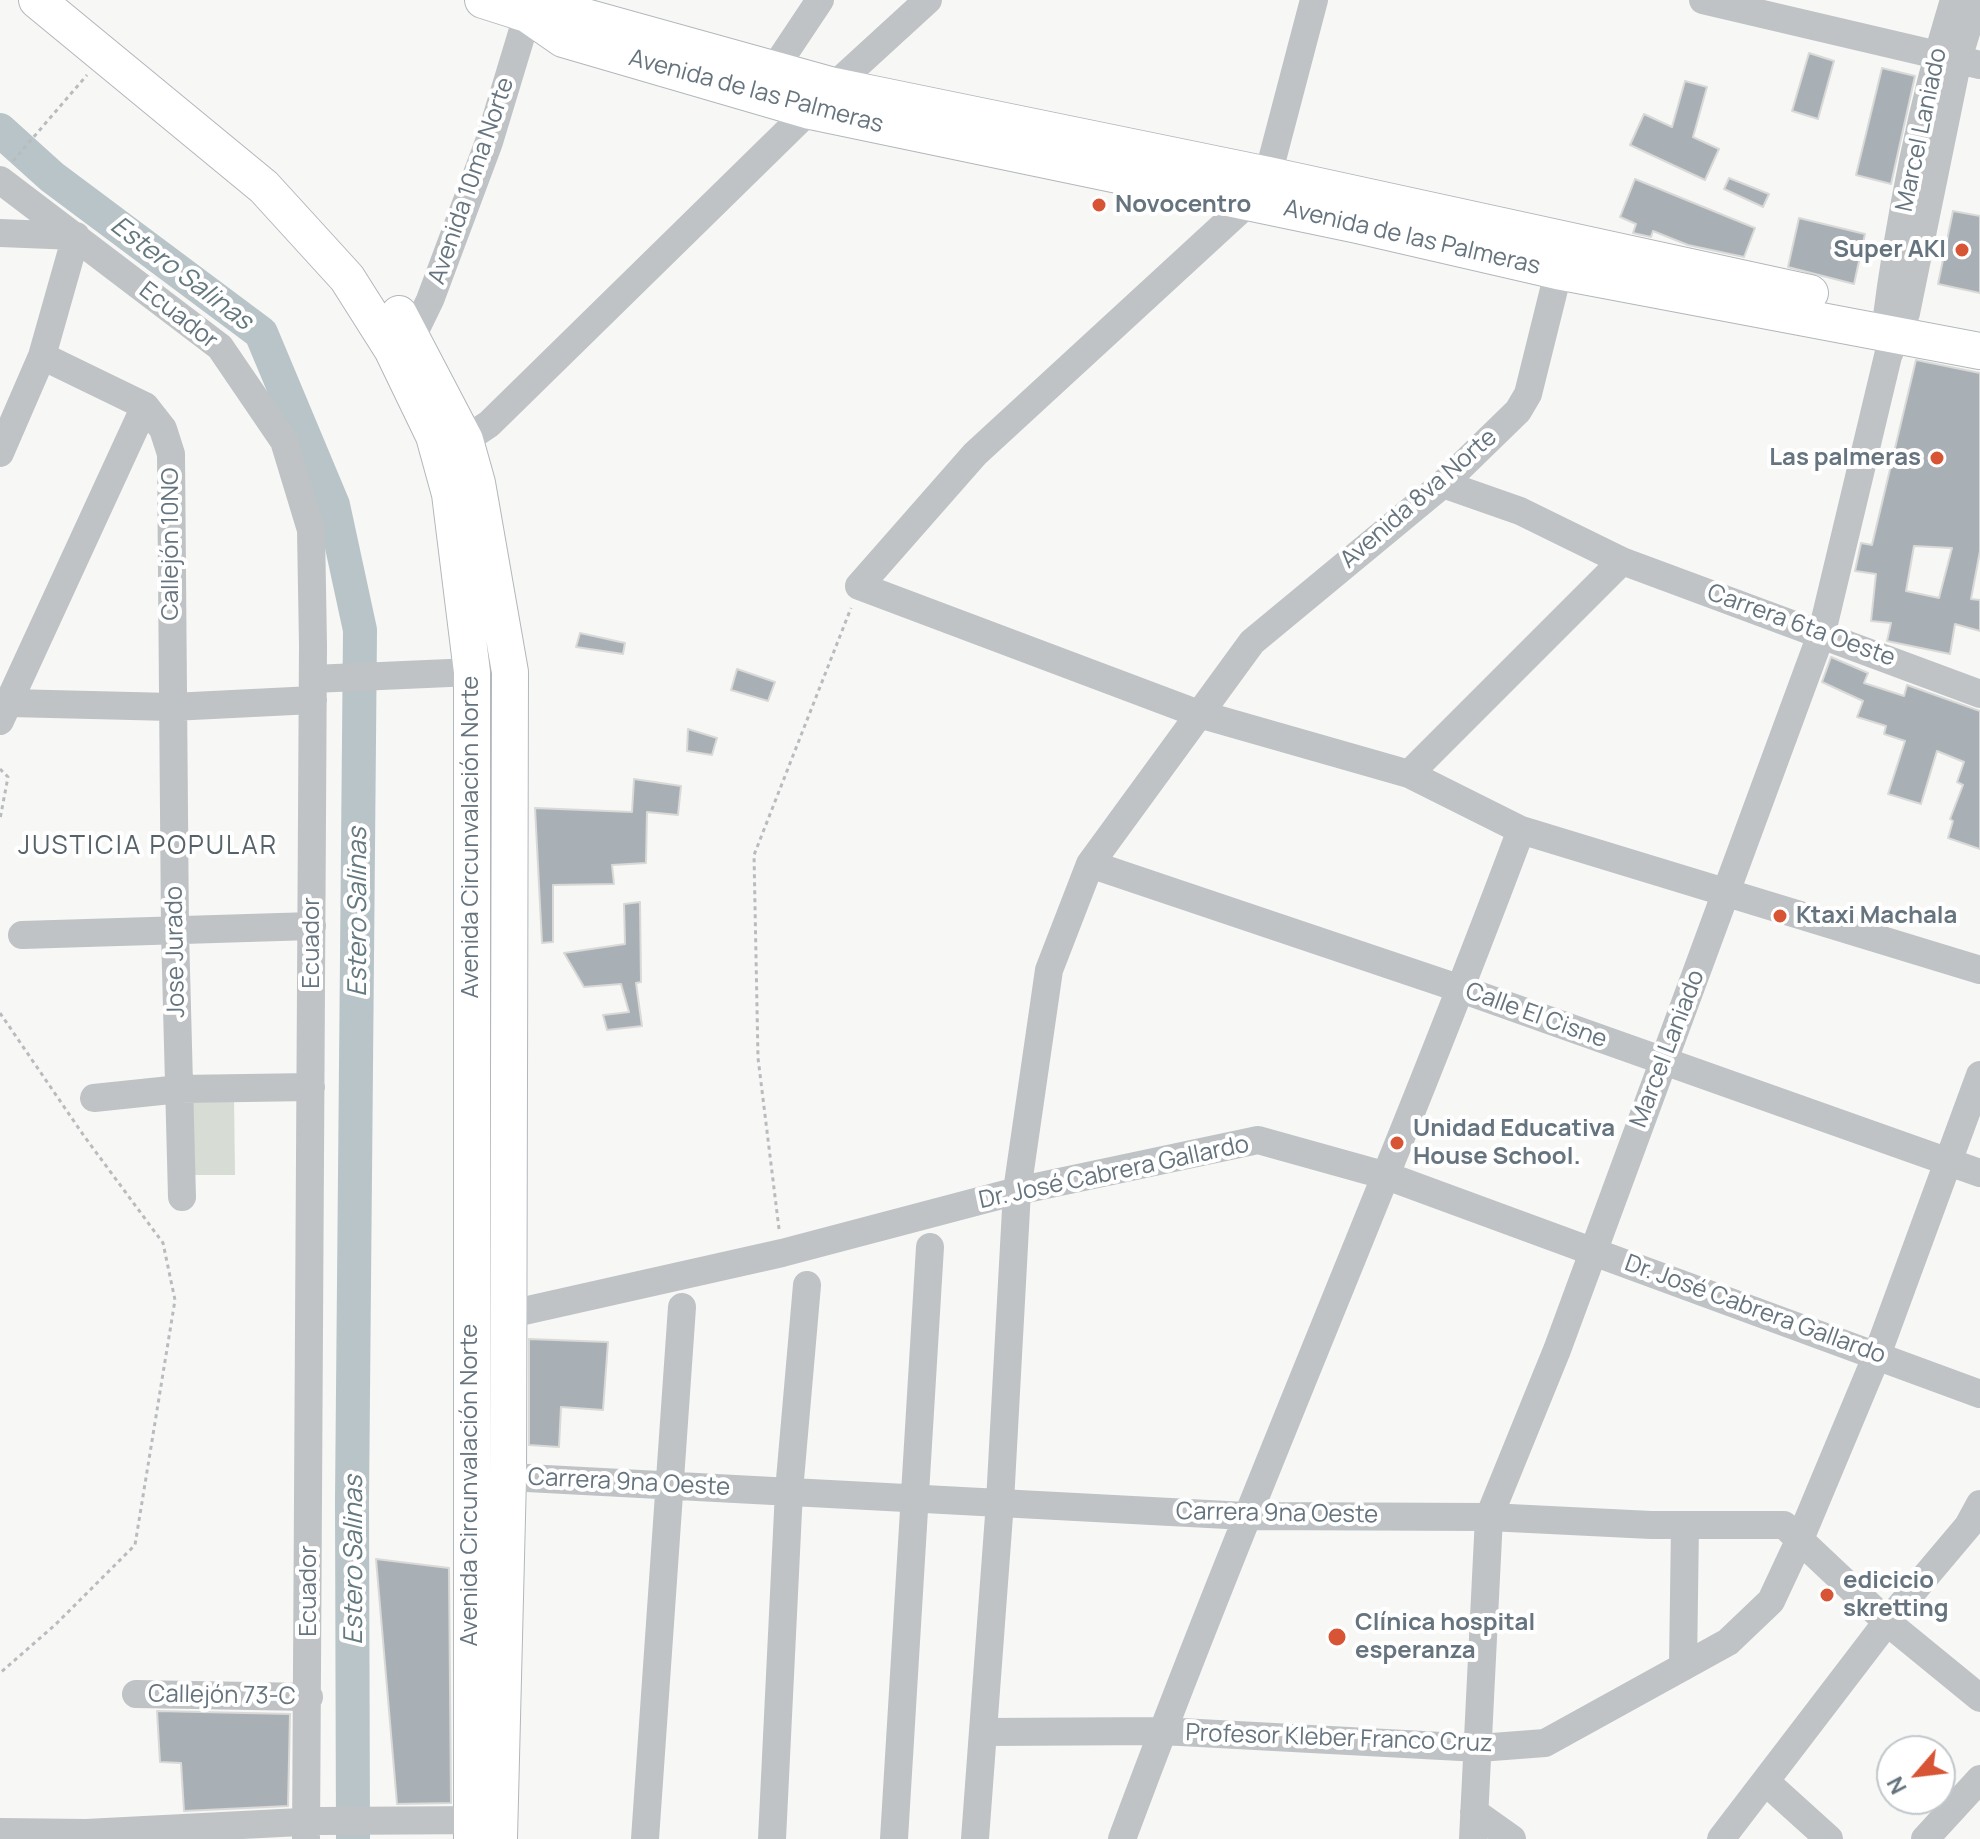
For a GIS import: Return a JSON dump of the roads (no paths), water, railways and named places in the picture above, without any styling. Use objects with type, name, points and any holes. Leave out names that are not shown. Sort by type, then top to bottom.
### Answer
[{"type":"main road","name":"Avenida Circunvalación Norte","points":[[37,0],[105,54],[275,164],[360,256],[402,342],[465,440],[477,483],[510,672],[506,1315],[508,1477],[485,1830]]},
{"type":"main road","name":"Avenida Circunvalación Norte","points":[[73,0],[184,104]]},
{"type":"main road","name":"Avenida de las Palmeras","points":[[483,0],[571,13],[774,69],[822,99]]},
{"type":"main road","name":"Avenida de las Palmeras","points":[[529,7],[563,39],[822,99],[1259,189],[1980,351]]},
{"type":"main road","name":"Avenida de las Palmeras","points":[[1893,329],[1980,328]]},
{"type":"main road","name":"Avenida Circunvalación Norte","points":[[402,342],[450,494],[472,672],[470,1263],[485,1830]]},
{"type":"main road","points":[[470,1263],[507,1265]]},
{"type":"street","points":[[774,69],[820,0]]},
{"type":"street","points":[[465,440],[489,424],[822,99],[928,0]]},
{"type":"street","points":[[1314,0],[1259,189],[975,454],[859,586],[1199,714],[1409,774],[1521,830],[1980,970]]},
{"type":"street","points":[[1703,0],[1958,60]]},
{"type":"street","name":"Marcel Laniado","points":[[1954,0],[1958,60]]},
{"type":"street","name":"Marcel Laniado","points":[[1473,1826],[1489,1517],[1594,1250],[1822,632],[1958,60],[1976,0]]},
{"type":"street","name":"Avenida 10ma Norte","points":[[402,342],[430,300],[489,142],[529,7]]},
{"type":"street","name":"Ecuador","points":[[3,175],[76,236],[220,347],[284,441],[311,530],[318,686],[311,1087],[311,1827]]},
{"type":"street","points":[[0,233],[76,236],[42,356],[10,402],[0,453]]},
{"type":"street","name":"Avenida 8va Norte","points":[[975,1839],[1000,1502],[1017,1191],[1049,970],[1090,864],[1252,642],[1443,484],[1518,411],[1528,394],[1562,256]]},
{"type":"street","points":[[42,356],[145,406],[5,712],[172,707],[389,676],[472,672]]},
{"type":"street","name":"Callejón 10NO","points":[[145,406],[163,429],[171,454],[172,707]]},
{"type":"street","name":"Carrera 6ta Oeste","points":[[1443,484],[1520,511],[1622,561],[1822,632],[1980,694]]},
{"type":"street","points":[[1409,774],[1622,561]]},
{"type":"street","name":"Jose Jurado","points":[[172,707],[182,1197]]},
{"type":"street","points":[[1122,1839],[1246,1516],[1387,1176],[1521,830]]},
{"type":"street","name":"Calle El Cisne","points":[[1090,864],[1461,989],[1980,1173]]},
{"type":"street","points":[[22,935],[312,926]]},
{"type":"street","name":"Profesor Kleber Franco Cruz","points":[[985,1732],[1162,1731],[1479,1748],[1545,1743],[1728,1642],[1771,1601],[1800,1539],[1877,1355],[1980,1075]]},
{"type":"street","points":[[94,1098],[180,1089],[311,1087]]},
{"type":"street","name":"Dr. José Cabrera Gallardo","points":[[506,1315],[782,1253],[1017,1191],[1258,1140],[1387,1176],[1980,1394]]},
{"type":"street","points":[[894,1839],[930,1247]]},
{"type":"street","points":[[772,1839],[789,1491],[807,1285]]},
{"type":"street","points":[[645,1839],[682,1307]]},
{"type":"street","name":"Carrera 9na Oeste","points":[[508,1477],[1246,1516],[1489,1517],[1685,1525],[1784,1525],[1887,1622],[1980,1698]]},
{"type":"street","points":[[1721,1839],[1887,1622],[1968,1526],[1980,1504]]},
{"type":"street","points":[[1683,1667],[1685,1525]]},
{"type":"street","name":"Callejón 73-C","points":[[136,1694],[309,1697]]},
{"type":"street","points":[[1925,1839],[1980,1779]]},
{"type":"street","points":[[1766,1782],[1829,1839]]},
{"type":"street","points":[[0,1832],[86,1836],[406,1820],[485,1830]]},
{"type":"street","points":[[1473,1826],[1512,1839]]},
{"type":"waterway","name":"Estero Salinas","points":[[0,130],[52,177],[261,333],[333,505],[360,630],[352,1500],[353,1839]]},
{"type":"place","name":"Novocentro","points":[[1099,205]]},
{"type":"place","name":"Super AKI","points":[[1962,250]]},
{"type":"place","name":"Las palmeras","points":[[1937,458]]},
{"type":"place","name":"Ktaxi Machala","points":[[1780,916]]},
{"type":"place","name":"Unidad Educativa House School.","points":[[1397,1143]]},
{"type":"place","name":"edicicio skretting","points":[[1827,1595]]},
{"type":"place","name":"Clínica hospital esperanza","points":[[1337,1637]]},
{"type":"district","name":"JUSTICIA POPULAR","points":[[148,847]]}]
